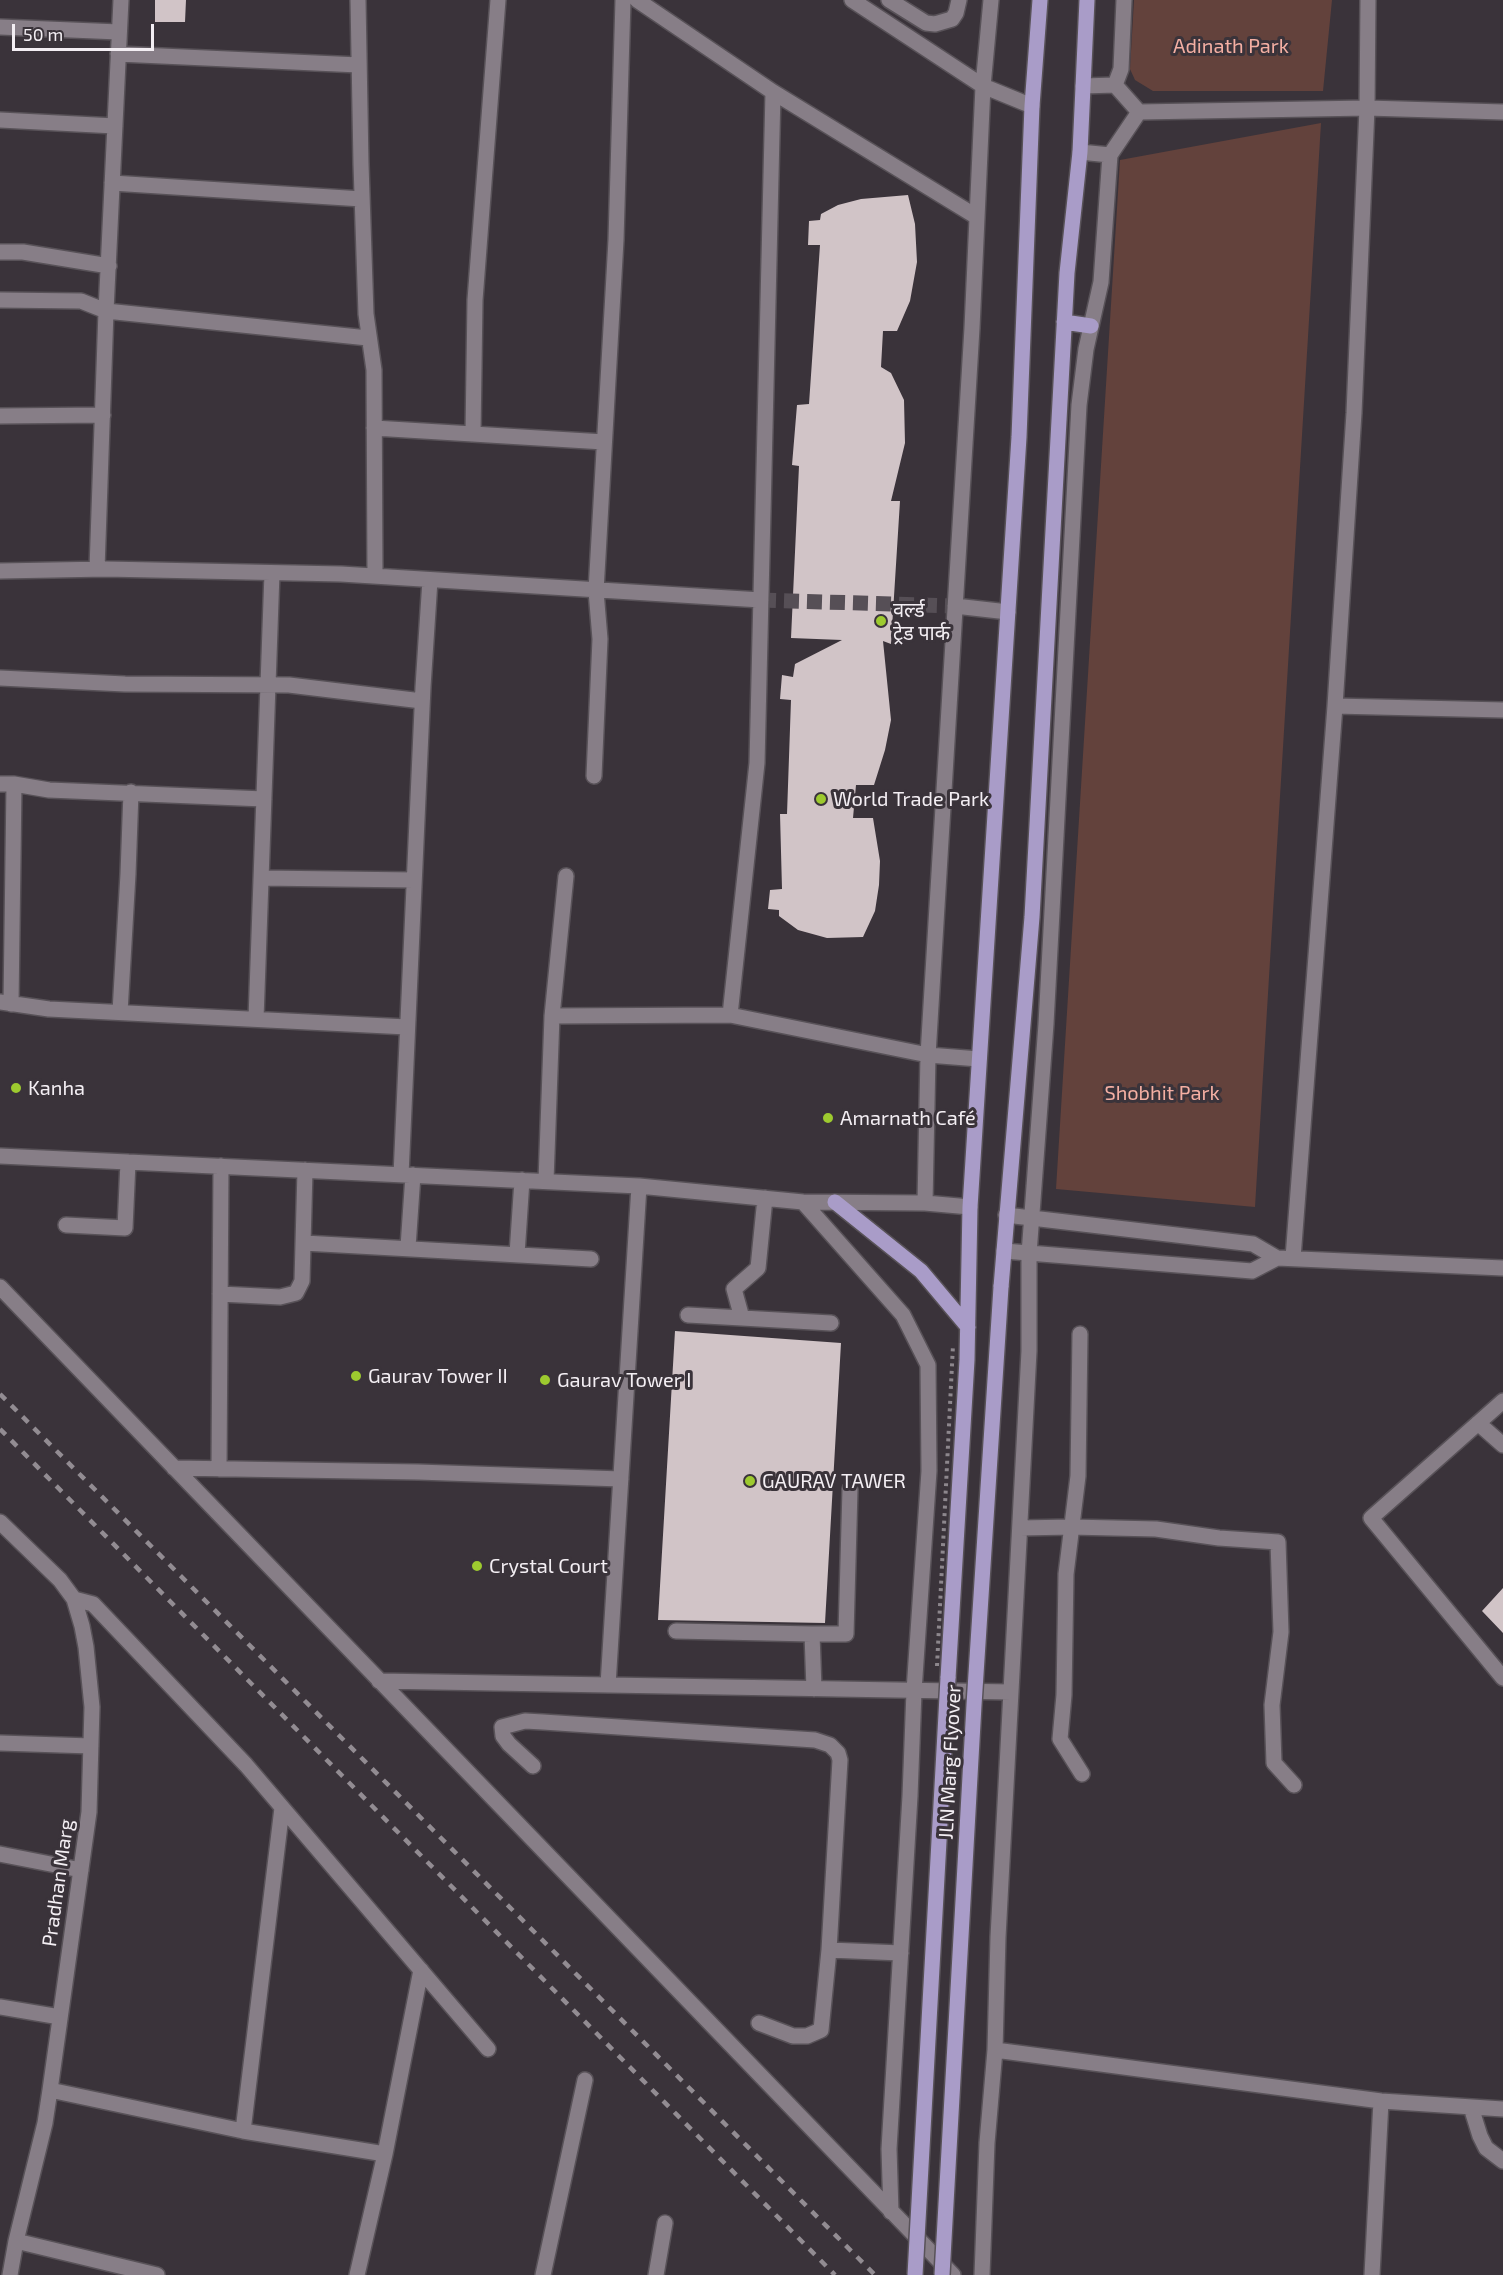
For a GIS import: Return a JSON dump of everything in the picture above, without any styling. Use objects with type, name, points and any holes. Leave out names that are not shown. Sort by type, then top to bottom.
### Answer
[{"type":"main road","name":"JLN Marg Flyover","points":[[915,2275],[967,1360],[970,1208],[1019,437],[1032,106],[1040,0]]},
{"type":"main road","name":"JLN Marg Flyover","points":[[942,2275],[975,1693],[1006,1215],[1032,917],[1066,273],[1080,152],[1087,0]]},
{"type":"main road","points":[[1064,322],[1091,326]]},
{"type":"main road","points":[[835,1202],[921,1271],[968,1326]]},
{"type":"street","points":[[97,569],[106,311],[121,0]]},
{"type":"street","points":[[358,0],[362,199],[368,338],[374,370],[375,576]]},
{"type":"street","points":[[473,434],[476,300],[498,0]]},
{"type":"street","points":[[594,776],[600,639],[596,591],[616,240],[623,0]]},
{"type":"street","points":[[637,0],[773,92],[977,218]]},
{"type":"street","points":[[852,0],[983,86],[1032,106]]},
{"type":"street","points":[[889,0],[926,23],[935,24],[951,19],[956,13],[959,0]]},
{"type":"street","points":[[925,1203],[928,1055],[983,121],[983,86],[991,0]]},
{"type":"street","points":[[1115,85],[1121,69],[1124,0]]},
{"type":"street","points":[[1293,1258],[1335,705],[1353,413],[1367,108],[1368,0]]},
{"type":"street","points":[[0,27],[119,32]]},
{"type":"street","points":[[118,54],[359,65]]},
{"type":"street","points":[[1083,86],[1115,85]]},
{"type":"street","points":[[1115,85],[1139,112],[1367,108],[1503,112]]},
{"type":"street","points":[[730,1015],[757,764],[773,92]]},
{"type":"street","points":[[982,2275],[1029,1351],[1029,1254],[1046,1024],[1079,405],[1091,326],[1101,282],[1110,155],[1139,112]]},
{"type":"street","points":[[0,120],[115,126]]},
{"type":"street","points":[[1080,152],[1110,155]]},
{"type":"street","points":[[112,183],[362,199]]},
{"type":"street","points":[[0,252],[23,252],[109,266]]},
{"type":"street","points":[[0,300],[81,301],[106,311],[368,338]]},
{"type":"street","points":[[0,416],[103,415]]},
{"type":"street","points":[[374,428],[604,442]]},
{"type":"street","points":[[0,571],[97,569],[375,576],[761,600]]},
{"type":"street","points":[[256,1019],[272,573]]},
{"type":"street","points":[[408,1247],[407,1027],[430,580]]},
{"type":"street","points":[[955,606],[1008,612]]},
{"type":"street","points":[[0,678],[125,684],[289,685],[422,701]]},
{"type":"street","points":[[1335,705],[1503,710]]},
{"type":"street","points":[[264,799],[49,790],[7,784],[6,1003],[48,1009],[407,1027]]},
{"type":"street","points":[[120,1012],[130,792]]},
{"type":"street","points":[[546,1181],[552,1016],[566,876]]},
{"type":"street","points":[[261,878],[414,880]]},
{"type":"street","points":[[552,1016],[730,1015],[928,1055],[979,1059]]},
{"type":"street","points":[[0,1156],[546,1181],[639,1186],[803,1202],[925,1203],[970,1208]]},
{"type":"street","points":[[66,1225],[124,1228],[128,1162]]},
{"type":"street","points":[[219,1469],[221,1167]]},
{"type":"street","points":[[220,1294],[280,1297],[296,1293],[302,1281],[305,1170]]},
{"type":"street","points":[[517,1254],[522,1180]]},
{"type":"street","points":[[608,1685],[639,1186]]},
{"type":"street","points":[[742,1318],[734,1289],[758,1268],[765,1198]]},
{"type":"street","points":[[803,1202],[903,1316],[928,1365],[930,1471],[914,1691],[889,2150],[891,2212]]},
{"type":"street","points":[[1006,1215],[1253,1245],[1277,1258]]},
{"type":"street","points":[[304,1243],[591,1259]]},
{"type":"street","points":[[1004,1251],[1014,1250],[1029,1254],[1252,1271],[1277,1258],[1503,1268]]},
{"type":"street","points":[[0,1287],[953,2275]]},
{"type":"street","points":[[688,1315],[831,1323]]},
{"type":"street","points":[[1080,1334],[1078,1476],[1066,1574],[1064,1695],[1060,1739],[1082,1774]]},
{"type":"street","points":[[1503,1401],[1371,1518],[1503,1678]]},
{"type":"street","points":[[1478,1423],[1503,1445]]},
{"type":"street","points":[[174,1468],[418,1472],[621,1479]]},
{"type":"street","points":[[676,1631],[846,1634],[850,1489]]},
{"type":"street","name":"Pradhan Marg","points":[[0,1522],[60,1580],[74,1599],[86,1647],[92,1707],[89,1812],[50,2090],[45,2123],[10,2275]]},
{"type":"street","points":[[1020,1528],[1156,1529],[1219,1538],[1278,1542],[1281,1632],[1272,1705],[1274,1763],[1294,1785]]},
{"type":"street","points":[[74,1599],[93,1604],[246,1766],[488,2049]]},
{"type":"street","points":[[812,1634],[814,1689]]},
{"type":"street","points":[[379,1681],[1011,1692]]},
{"type":"street","points":[[533,1766],[509,1744],[503,1736],[502,1727],[525,1721],[815,1740],[830,1744],[838,1752],[840,1771],[829,1950],[821,2030],[807,2036],[793,2036],[759,2023]]},
{"type":"street","points":[[0,1743],[91,1746]]},
{"type":"street","points":[[243,2131],[282,1808]]},
{"type":"street","points":[[0,1854],[81,1870]]},
{"type":"street","points":[[829,1950],[901,1953]]},
{"type":"street","points":[[357,2275],[385,2154],[421,1970]]},
{"type":"street","points":[[0,2007],[60,2017]]},
{"type":"street","points":[[995,2050],[1381,2101],[1503,2109]]},
{"type":"street","points":[[543,2275],[585,2080]]},
{"type":"street","points":[[50,2090],[243,2131],[385,2154]]},
{"type":"street","points":[[1372,2275],[1381,2101]]},
{"type":"street","points":[[1471,2107],[1479,2136],[1486,2148],[1503,2161]]},
{"type":"street","points":[[656,2275],[665,2223]]},
{"type":"street","points":[[16,2241],[157,2275]]},
{"type":"green space","name":"Adinath Park","points":[[1134,0],[1332,0],[1323,91],[1153,91],[1135,80],[1130,69]]},
{"type":"green space","name":"Shobhit Park","points":[[1321,123],[1255,1207],[1056,1189],[1120,160]]},
{"type":"building","points":[[155,0],[186,0],[185,22],[155,22]]},
{"type":"building","points":[[908,195],[915,224],[917,262],[910,301],[897,331],[883,331],[881,367],[891,373],[904,400],[905,443],[891,501],[900,501],[891,644],[883,641],[891,720],[874,785],[856,785],[853,818],[873,818],[880,861],[879,885],[875,911],[863,937],[827,938],[798,930],[779,916],[779,910],[768,909],[770,890],[782,889],[780,814],[787,814],[791,700],[780,699],[782,675],[793,677],[795,664],[842,640],[791,638],[799,466],[792,465],[797,405],[809,404],[820,245],[808,245],[809,221],[820,220],[821,214],[838,205],[861,199]]},
{"type":"building","name":"GAURAV TAWER","points":[[675,1331],[841,1343],[825,1623],[658,1620]]},
{"type":"building","points":[[1503,1588],[1503,1633],[1482,1611]]},
{"type":"tunnel","points":[[761,600],[955,606]]},
{"type":"railway","points":[[0,1394],[875,2275]]},
{"type":"railway","points":[[0,1429],[835,2275]]},
{"type":"place","name":"वर्ल्ड ट्रेड पार्क","points":[[881,621]]},
{"type":"place","name":"World Trade Park","points":[[821,799]]},
{"type":"place","name":"Kanha","points":[[16,1088]]},
{"type":"place","name":"Amarnath Café","points":[[828,1118]]},
{"type":"place","name":"Gaurav Tower II","points":[[356,1376]]},
{"type":"place","name":"Gaurav Tower I","points":[[545,1380]]},
{"type":"place","name":"GAURAV TAWER","points":[[750,1481]]},
{"type":"place","name":"Crystal Court","points":[[477,1566]]}]
